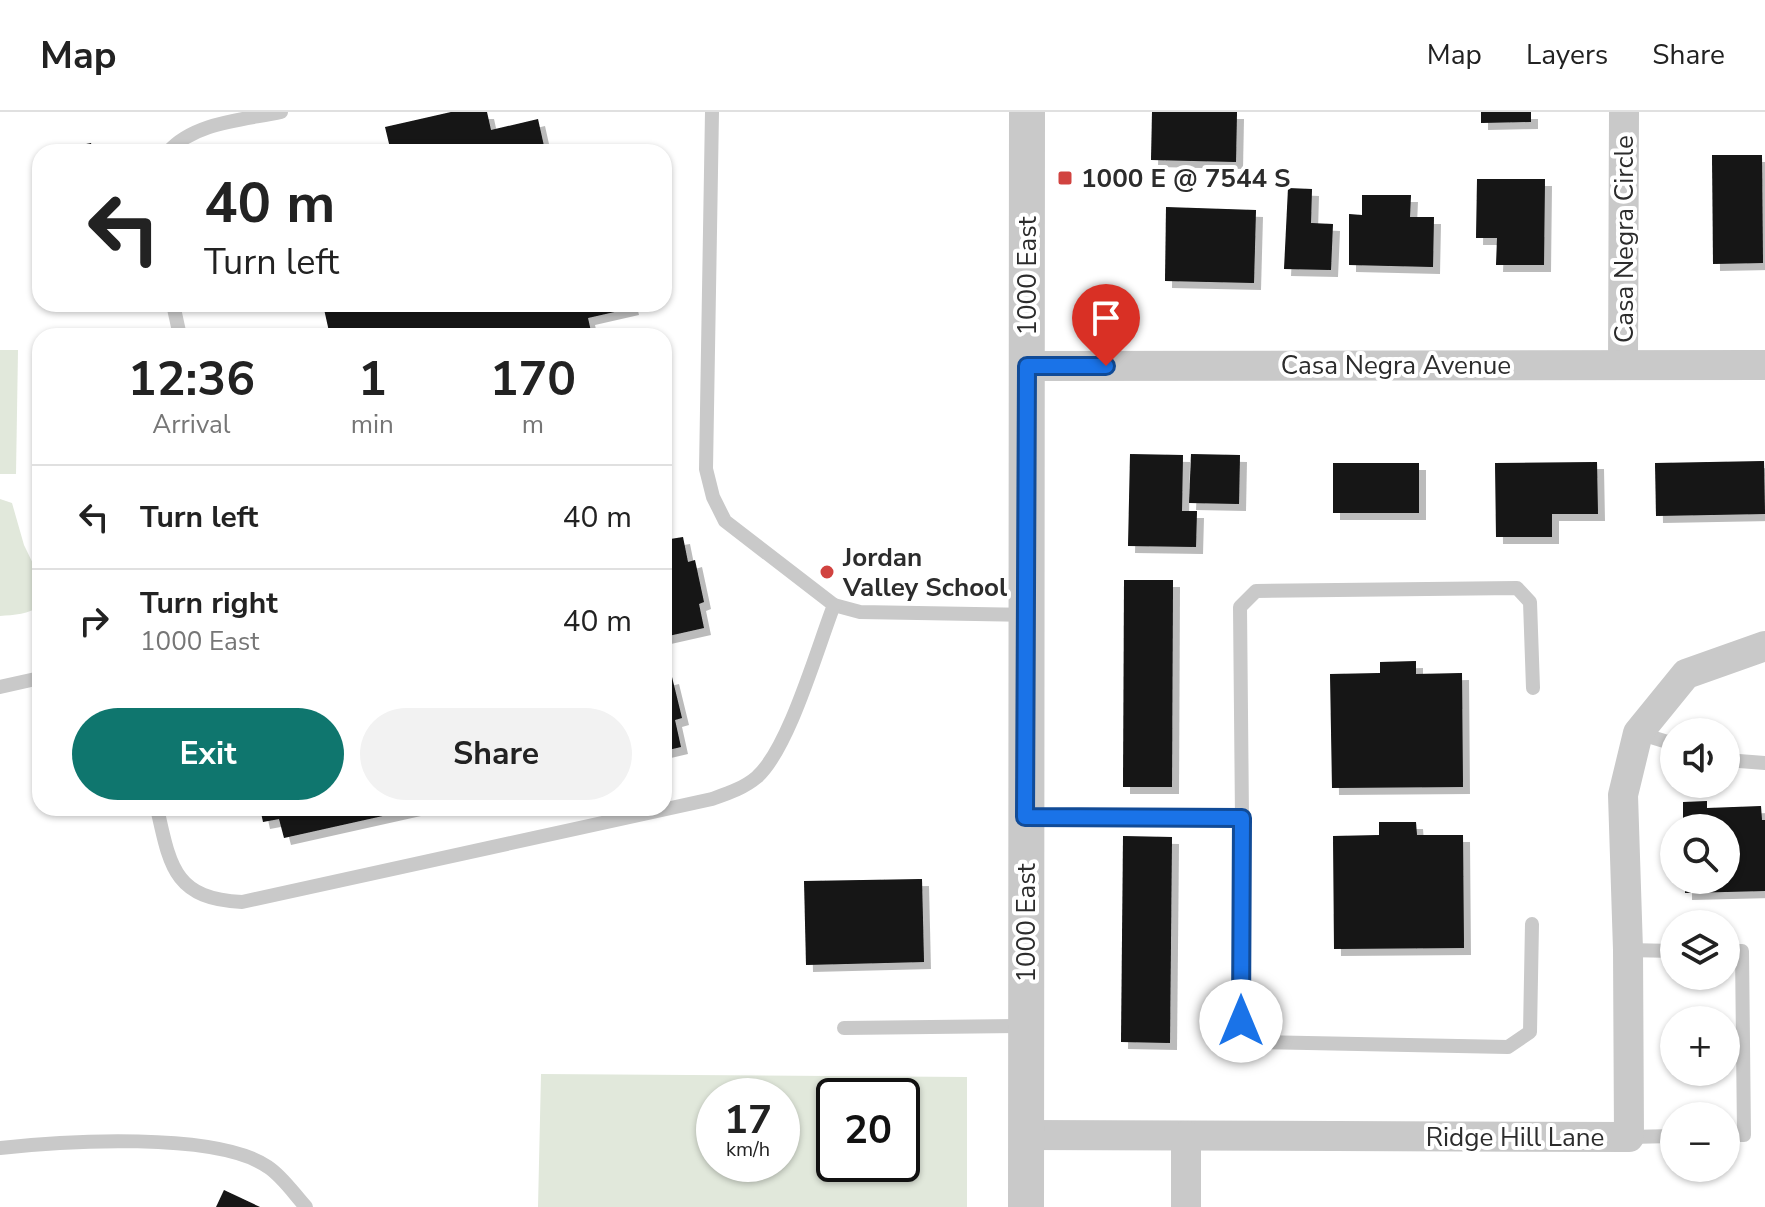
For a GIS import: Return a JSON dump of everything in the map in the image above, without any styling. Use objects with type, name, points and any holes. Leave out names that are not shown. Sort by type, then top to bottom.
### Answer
[{"type":"street","name":"1000 East","points":[[1026,1207],[1027,112]]},
{"type":"street","name":"Casa Negra Circle","points":[[1623,365],[1624,112]]},
{"type":"street","name":"Casa Negra Avenue","points":[[1027,366],[1765,365]]},
{"type":"street","name":"Ridge Hill Lane","points":[[1026,1135],[1629,1137],[1623,795],[1638,733],[1686,674],[1765,646]]},
{"type":"street","points":[[1186,1136],[1186,1207]]},
{"type":"lane","points":[[175,144],[195,132],[281,112]]},
{"type":"lane","points":[[712,112],[706,469],[713,497],[725,521],[834,605],[860,612],[1028,615]]},
{"type":"lane","points":[[1532,924],[1530,1032],[1508,1047],[1260,1042],[1241,1021],[1240,607],[1256,591],[1517,588],[1530,602],[1533,688]]},
{"type":"lane","points":[[672,808],[739,790],[758,776],[778,751],[834,605]]},
{"type":"lane","points":[[0,687],[32,680]]},
{"type":"lane","points":[[1638,733],[1660,740]]},
{"type":"lane","points":[[1740,761],[1765,763]]},
{"type":"lane","points":[[159,816],[167,852],[178,876],[194,892],[214,901],[242,902],[634,816]]},
{"type":"lane","points":[[1025,817],[1242,818]]},
{"type":"lane","points":[[1628,950],[1660,951]]},
{"type":"lane","points":[[1740,951],[1744,1120],[1744,1135],[1740,1135]]},
{"type":"lane","points":[[844,1028],[1026,1026]]},
{"type":"lane","points":[[1629,1137],[1660,1136]]},
{"type":"lane","points":[[0,1148],[117,1142],[192,1144],[231,1150],[268,1166],[306,1207]]},
{"type":"shaded area","points":[[0,350],[18,350],[16,474],[0,474]]},
{"type":"shaded area","points":[[0,499],[12,503],[32,562],[32,610],[0,616]]},
{"type":"shaded area","points":[[541,1074],[967,1077],[967,1207],[538,1207]]},
{"type":"building","points":[[451,112],[487,112],[491,130],[538,119],[544,144],[389,144],[385,127]]},
{"type":"building","points":[[1152,112],[1237,112],[1236,162],[1151,160]]},
{"type":"building","points":[[1481,112],[1531,112],[1531,122],[1481,123]]},
{"type":"building","points":[[1712,155],[1762,155],[1763,263],[1713,264]]},
{"type":"building","points":[[1477,179],[1545,179],[1544,265],[1496,265],[1497,238],[1476,238]]},
{"type":"building","points":[[1288,188],[1312,189],[1311,223],[1333,224],[1331,270],[1284,269]]},
{"type":"building","points":[[1362,195],[1411,195],[1410,217],[1434,217],[1433,267],[1349,265],[1349,214],[1362,215]]},
{"type":"building","points":[[1166,207],[1256,210],[1254,283],[1165,281]]},
{"type":"building","points":[[325,312],[614,312],[588,318],[590,328],[328,328]]},
{"type":"building","points":[[1130,454],[1183,455],[1182,511],[1197,511],[1196,547],[1128,546]]},
{"type":"building","points":[[1191,454],[1240,455],[1239,504],[1189,503]]},
{"type":"building","points":[[1764,461],[1765,514],[1656,516],[1655,463]]},
{"type":"building","points":[[1597,462],[1598,514],[1552,514],[1552,537],[1496,537],[1495,463]]},
{"type":"building","points":[[1333,463],[1419,463],[1419,513],[1333,513]]},
{"type":"building","points":[[683,537],[688,562],[695,560],[704,602],[699,604],[704,628],[672,635],[672,539]]},
{"type":"building","points":[[1124,580],[1173,580],[1172,787],[1123,787]]},
{"type":"building","points":[[1416,661],[1416,674],[1462,673],[1463,787],[1332,788],[1330,674],[1380,673],[1380,662]]},
{"type":"building","points":[[672,677],[682,718],[675,720],[681,747],[672,749]]},
{"type":"building","points":[[1707,801],[1707,808],[1761,806],[1762,820],[1765,820],[1765,891],[1740,892],[1740,814],[1683,814],[1683,802]]},
{"type":"building","points":[[262,816],[383,816],[284,838],[279,819],[263,822]]},
{"type":"building","points":[[1379,822],[1416,822],[1417,835],[1463,835],[1464,948],[1334,949],[1333,836],[1379,835]]},
{"type":"building","points":[[1123,836],[1172,837],[1170,1043],[1121,1042]]},
{"type":"building","points":[[922,879],[924,962],[806,965],[804,881]]},
{"type":"building","points":[[224,1190],[260,1207],[216,1207]]},
{"type":"place","name":"1000 E @ 7544 S","points":[[1065,178]]},
{"type":"place","name":"Jordan Valley School","points":[[827,572]]},
{"type":"route","points":[[1106,366],[1027,366],[1025,817],[1242,818],[1241,1021]]}]
